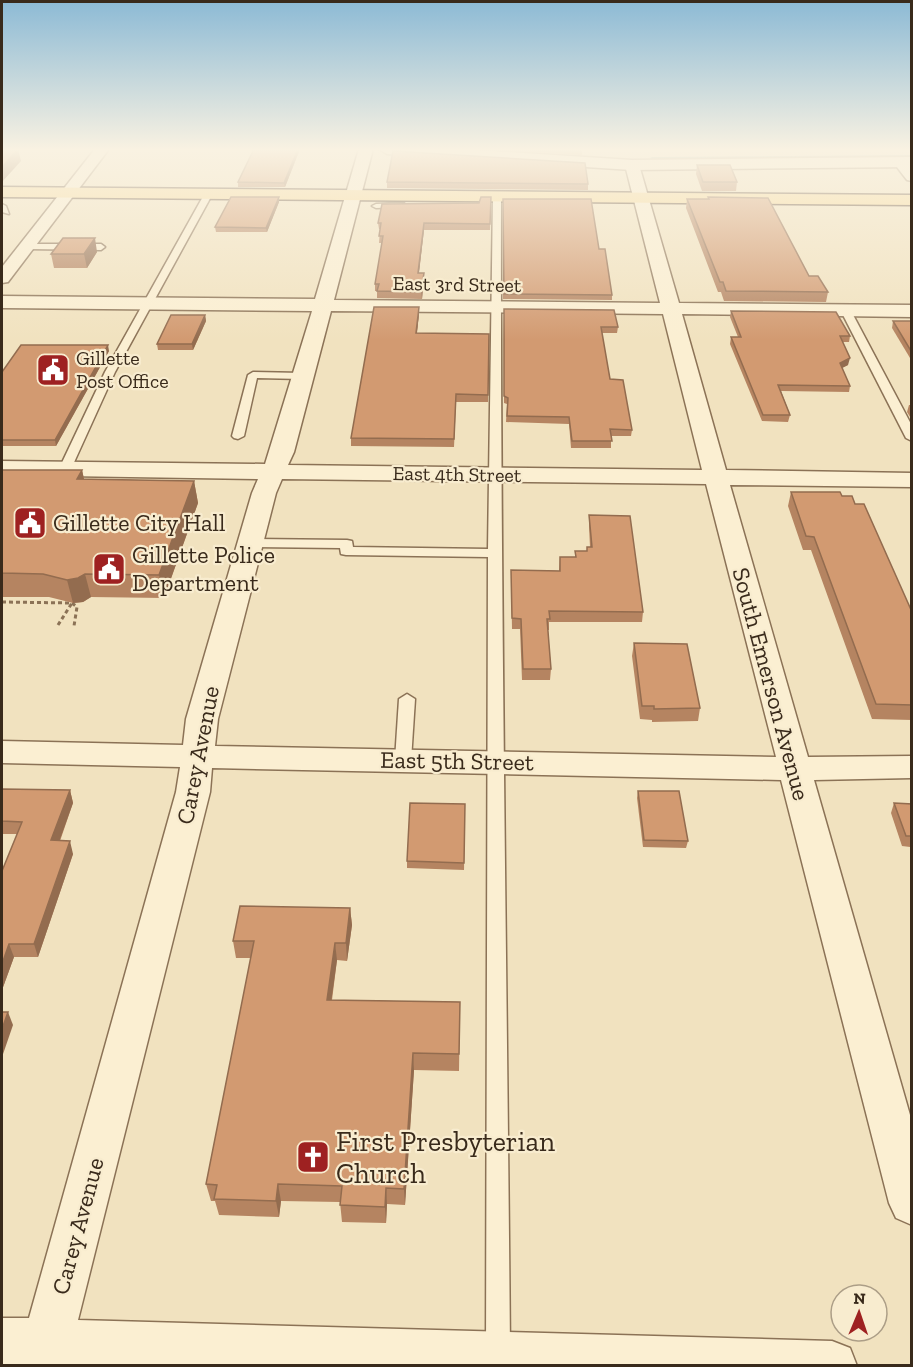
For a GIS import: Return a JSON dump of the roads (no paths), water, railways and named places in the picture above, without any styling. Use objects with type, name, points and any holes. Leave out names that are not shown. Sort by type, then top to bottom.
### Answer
[{"type":"street","points":[[2,278],[52,213]]},
{"type":"street","name":"Carey Avenue","points":[[30,1350],[193,792],[202,718],[264,493],[282,452],[322,305],[360,213]]},
{"type":"street","name":"South Emerson Avenue","points":[[645,213],[793,769],[912,1203]]},
{"type":"street","name":"East 3rd Street","points":[[2,302],[912,311]]},
{"type":"street","name":"East 4th Street","points":[[2,468],[912,480]]},
{"type":"street","name":"East 5th Street","points":[[2,752],[793,769],[912,767]]},
{"type":"street","points":[[30,1350],[832,1365]]},
{"type":"lane","points":[[64,469],[110,372],[198,213]]},
{"type":"lane","points":[[497,213],[494,474],[498,1360]]},
{"type":"lane","points":[[27,246],[101,247]]},
{"type":"lane","points":[[846,311],[912,438]]},
{"type":"lane","points":[[237,436],[253,375],[302,375]]},
{"type":"lane","points":[[251,543],[347,544],[346,551],[495,553]]},
{"type":"lane","points":[[403,760],[407,699]]},
{"type":"place","name":"Gillette Post Office","points":[[53,370]]},
{"type":"place","name":"Gillette City Hall","points":[[30,523]]},
{"type":"place","name":"Gillette Police Department","points":[[109,569]]},
{"type":"place","name":"First Presbyterian Church","points":[[313,1157]]}]
